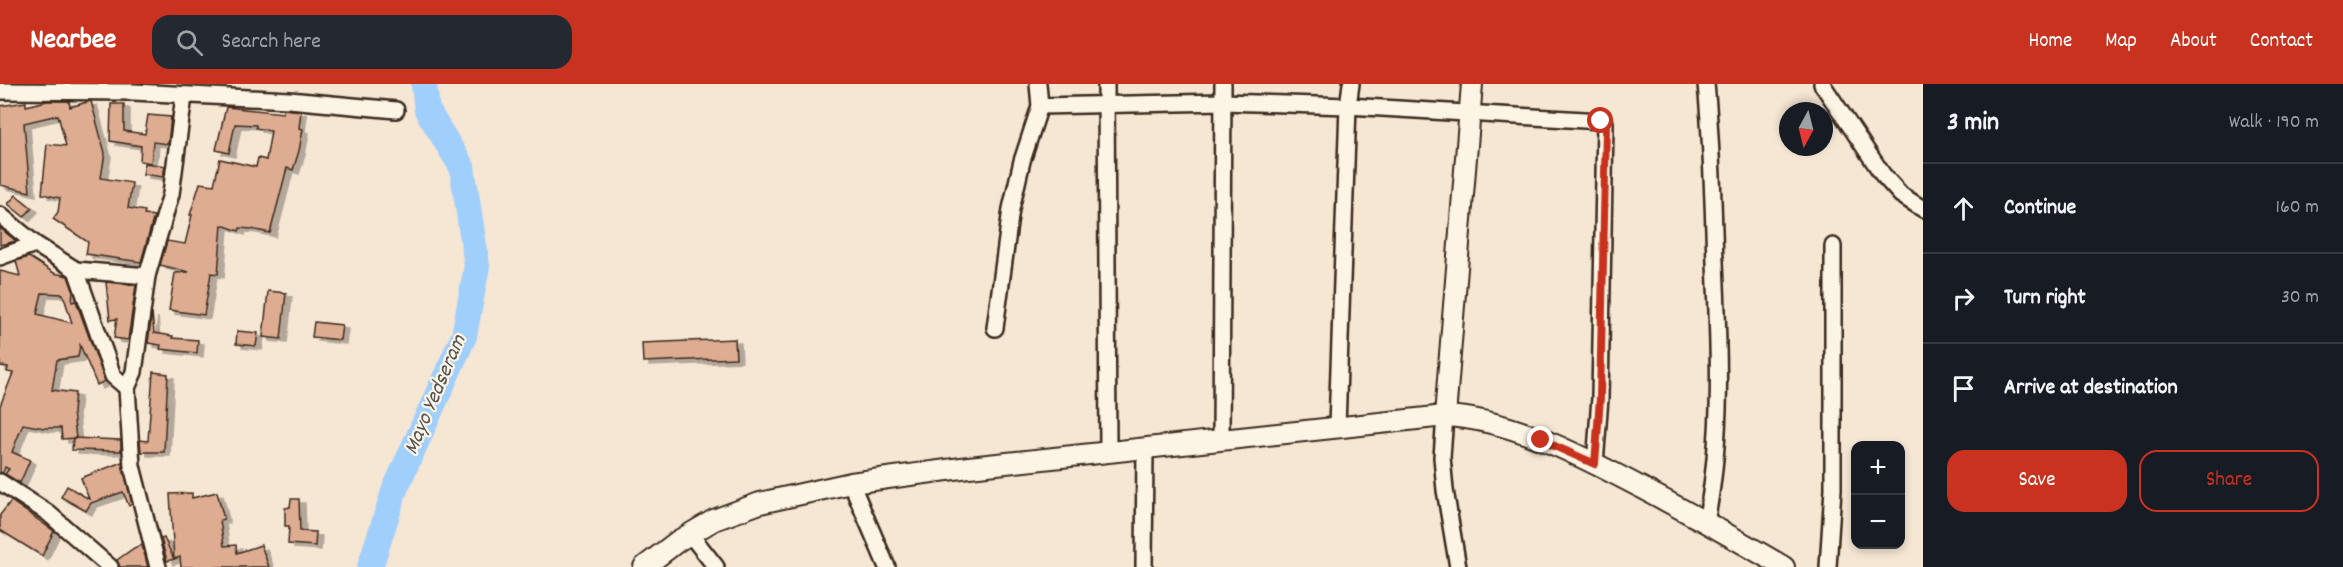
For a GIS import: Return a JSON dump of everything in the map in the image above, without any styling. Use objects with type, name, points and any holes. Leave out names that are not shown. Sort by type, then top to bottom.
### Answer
[{"type":"main road","points":[[1445,416],[1472,84]]},
{"type":"main road","points":[[644,567],[714,520],[760,503],[851,483],[969,466],[1445,416],[1487,422],[1541,440],[1595,464],[1706,522],[1784,567]]},
{"type":"street","points":[[995,328],[1011,209],[1022,161],[1040,106],[1038,84]]},
{"type":"street","points":[[1106,84],[1108,452]]},
{"type":"street","points":[[1221,439],[1223,84]]},
{"type":"street","points":[[1337,427],[1348,106],[1351,84]]},
{"type":"street","points":[[1706,84],[1710,121],[1719,406],[1713,488],[1706,522]]},
{"type":"street","points":[[1822,84],[1883,175],[1901,195],[1923,209]]},
{"type":"street","points":[[8,89],[134,88],[184,96],[289,100],[396,110]]},
{"type":"street","points":[[158,567],[132,466],[127,388],[134,372],[147,276],[171,194],[184,96]]},
{"type":"street","points":[[1040,106],[1223,102],[1348,106],[1605,123],[1600,398],[1595,464]]},
{"type":"street","points":[[0,215],[35,244],[76,270],[147,276]]},
{"type":"street","points":[[0,257],[35,244]]},
{"type":"street","points":[[1828,567],[1833,489],[1833,246]]},
{"type":"street","points":[[76,270],[113,376],[127,388]]},
{"type":"street","points":[[1445,416],[1442,457],[1458,567]]},
{"type":"street","points":[[1144,567],[1145,448]]},
{"type":"street","points":[[0,482],[48,513],[110,567]]},
{"type":"street","points":[[851,483],[887,567]]},
{"type":"street","points":[[690,534],[714,566]]},
{"type":"building","points":[[47,101],[69,101],[70,107],[91,101],[105,153],[101,178],[132,183],[128,208],[145,211],[144,215],[154,216],[141,262],[86,254],[88,242],[53,219],[58,212],[60,198],[42,194],[47,144],[66,146],[58,115],[24,123],[30,192],[0,185],[0,106],[26,102],[26,106]]},
{"type":"building","points":[[111,104],[124,104],[124,131],[145,134],[148,115],[171,117],[168,144],[153,142],[151,163],[140,161],[141,146],[110,141]]},
{"type":"building","points":[[226,107],[283,113],[283,109],[301,111],[299,128],[303,129],[299,151],[293,170],[287,168],[270,233],[240,228],[239,231],[222,225],[218,274],[211,273],[204,315],[169,310],[175,273],[189,272],[160,265],[167,241],[185,244],[192,215],[190,215],[200,183],[214,185],[220,159],[256,167],[258,158],[266,160],[271,131],[256,128],[256,125],[235,124],[229,153],[216,150]]},
{"type":"building","points":[[145,163],[165,166],[163,177],[143,174]]},
{"type":"building","points":[[16,195],[32,208],[24,217],[8,204]]},
{"type":"building","points":[[0,228],[16,241],[0,245]]},
{"type":"building","points":[[29,257],[54,273],[68,276],[73,290],[72,302],[76,301],[105,381],[97,385],[80,345],[78,357],[57,360],[52,390],[75,393],[73,412],[76,438],[62,439],[61,428],[23,424],[12,452],[30,460],[20,483],[5,474],[9,469],[5,467],[3,473],[0,472],[0,406],[13,373],[7,372],[8,367],[0,366],[0,271],[20,276],[16,261]],"holes":[[[42,293],[63,294],[72,323],[37,314]]]},
{"type":"building","points":[[106,282],[136,285],[128,340],[114,338],[117,319],[110,320]]},
{"type":"building","points":[[268,291],[286,293],[281,339],[263,337]]},
{"type":"building","points":[[152,313],[154,333],[173,336],[172,338],[198,340],[197,353],[160,349],[161,345],[148,343]]},
{"type":"building","points":[[314,322],[342,325],[340,340],[312,337]]},
{"type":"building","points":[[237,331],[258,333],[256,346],[236,344]]},
{"type":"building","points":[[735,339],[736,358],[643,362],[642,343]]},
{"type":"building","points":[[153,372],[168,374],[164,452],[141,452],[140,440],[148,441]]},
{"type":"building","points":[[73,438],[121,440],[121,451],[72,450]]},
{"type":"building","points":[[122,462],[132,504],[129,506],[123,492],[91,503],[86,511],[61,497],[67,486],[89,499],[81,478]]},
{"type":"building","points":[[217,492],[224,519],[220,520],[224,546],[236,545],[237,553],[261,545],[269,567],[181,567],[180,557],[174,559],[170,494],[192,493],[192,498]]},
{"type":"building","points":[[291,499],[299,499],[300,531],[316,532],[315,546],[288,544],[289,526],[285,526],[285,508],[290,507]]},
{"type":"building","points":[[11,501],[54,531],[42,556],[0,530],[0,515]]},
{"type":"building","points":[[164,538],[174,559],[167,561],[161,539]]},
{"type":"building","points":[[142,545],[148,567],[120,567],[117,560]]},
{"type":"waterway","name":"Mayo Yedseram","points":[[370,567],[395,489],[464,336],[477,266],[462,167],[427,110],[424,84]]},
{"type":"route","points":[[1541,440],[1595,464],[1600,398],[1606,128],[1605,123],[1601,121]]}]
